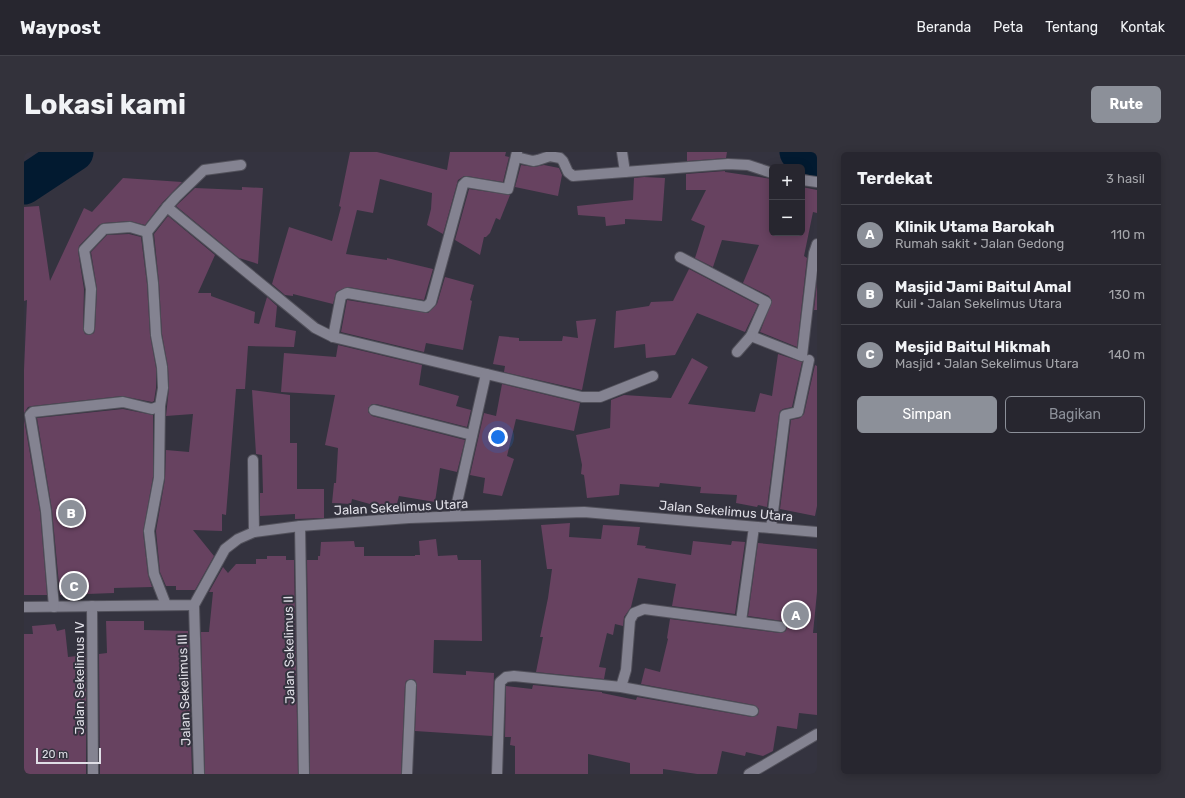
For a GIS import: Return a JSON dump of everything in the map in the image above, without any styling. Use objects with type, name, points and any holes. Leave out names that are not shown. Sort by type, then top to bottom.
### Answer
[{"type":"street","points":[[622,152],[625,172]]},
{"type":"street","points":[[333,336],[341,296],[347,293],[426,307],[431,302],[463,185],[466,182],[508,189],[516,154],[533,161],[550,156],[560,158],[568,172],[573,176],[728,164],[748,165],[769,172]]},
{"type":"street","points":[[166,605],[154,574],[148,531],[159,478],[160,406],[163,388],[162,367],[156,335],[153,283],[147,232],[176,197],[204,170],[241,165]]},
{"type":"street","points":[[805,180],[817,182]]},
{"type":"street","points":[[167,207],[315,328],[333,336],[582,397],[600,397],[653,376]]},
{"type":"street","points":[[89,329],[92,289],[84,250],[104,229],[130,227],[147,232]]},
{"type":"street","points":[[771,528],[785,415],[798,412],[809,359],[814,253],[817,244]]},
{"type":"street","points":[[680,257],[766,302],[750,336],[737,352]]},
{"type":"street","points":[[750,336],[809,359]]},
{"type":"street","points":[[454,516],[486,374]]},
{"type":"street","points":[[54,607],[46,510],[30,415],[34,412],[122,402],[152,409],[160,406]]},
{"type":"street","points":[[374,410],[472,436]]},
{"type":"street","points":[[253,460],[254,532]]},
{"type":"street","name":"Jalan Sekelimus Utara","points":[[194,605],[225,549],[238,538],[254,532],[300,526],[454,516],[584,512],[817,532]]},
{"type":"street","name":"Jalan Sekelimus II","points":[[300,526],[304,774]]},
{"type":"street","points":[[741,621],[754,527]]},
{"type":"street","points":[[24,607],[194,605]]},
{"type":"street","name":"Jalan Sekelimus III","points":[[194,605],[199,774]]},
{"type":"street","name":"Jalan Sekelimus IV","points":[[92,606],[93,774]]},
{"type":"street","points":[[622,687],[626,670],[630,620],[634,613],[644,609],[781,627]]},
{"type":"street","points":[[497,774],[500,682],[506,677],[514,676],[622,687],[753,711]]},
{"type":"street","points":[[407,774],[411,685]]},
{"type":"street","points":[[749,774],[817,734]]},
{"type":"building","points":[[350,152],[377,152],[447,170],[450,152],[506,152],[505,156],[509,157],[503,182],[467,176],[464,176],[458,180],[443,234],[427,225],[431,209],[432,193],[380,179],[373,213],[357,210],[346,254],[387,260],[387,258],[433,269],[424,300],[348,287],[336,292],[333,304],[293,294],[293,296],[285,295],[272,284],[289,227],[332,241],[341,207],[339,206]]},
{"type":"building","points":[[687,152],[727,152],[726,158],[687,161]]},
{"type":"building","points":[[521,165],[534,167],[544,165],[559,168],[562,175],[558,196],[515,187]]},
{"type":"building","points":[[725,171],[769,179],[769,236],[805,236],[805,188],[817,190],[817,213],[813,212],[804,256],[807,258],[797,347],[760,332],[772,301],[769,296],[743,283],[759,245],[722,240],[713,267],[695,258],[705,226],[691,220],[706,190],[686,190],[686,174]]},
{"type":"building","points":[[123,178],[182,182],[162,203],[145,225],[130,221],[103,223],[99,225],[79,246],[78,251],[84,289],[83,329],[85,334],[89,335],[94,333],[95,329],[97,289],[91,252],[107,235],[129,234],[141,237],[147,284],[150,335],[156,368],[156,388],[154,401],[152,402],[122,396],[32,406],[28,407],[24,413],[27,300],[24,301],[24,207],[39,206],[50,281],[84,208],[92,212]]},
{"type":"building","points":[[634,178],[665,178],[662,221],[625,219],[625,224],[606,226],[605,217],[578,215],[577,206],[633,200]]},
{"type":"building","points":[[242,187],[263,188],[258,264],[239,258],[176,206],[195,188],[242,190]]},
{"type":"building","points":[[469,189],[510,195],[500,220],[496,218],[490,233],[484,237],[480,255],[455,240]]},
{"type":"building","points":[[168,216],[215,255],[198,293],[211,293],[211,296],[255,312],[254,323],[259,324],[267,297],[277,306],[275,327],[296,331],[294,347],[248,346],[245,389],[236,389],[226,515],[222,514],[222,531],[193,530],[214,556],[195,590],[176,590],[176,586],[166,586],[160,572],[156,531],[165,479],[166,450],[189,452],[193,414],[166,416],[169,388],[168,367],[162,334],[154,234]]},
{"type":"building","points":[[689,269],[758,305],[745,332],[697,313],[675,355],[646,358],[645,344],[614,348],[616,311],[649,306],[651,302],[673,301]]},
{"type":"building","points":[[445,277],[474,285],[470,300],[472,301],[463,350],[426,343],[424,352],[341,332],[347,300],[428,313],[437,304]]},
{"type":"building","points":[[817,283],[817,310],[814,310]]},
{"type":"building","points":[[596,319],[582,390],[504,372],[505,366],[493,364],[499,336],[519,338],[519,341],[562,341],[563,336],[578,338],[576,321]]},
{"type":"building","points":[[338,345],[422,365],[419,385],[459,396],[456,406],[471,410],[467,427],[376,404],[372,404],[368,408],[368,412],[372,416],[465,440],[457,472],[440,468],[435,502],[399,496],[395,511],[352,499],[351,504],[332,503],[334,483],[336,483],[338,448],[325,445],[335,395],[281,392],[284,353],[336,357]]},
{"type":"building","points":[[778,354],[802,362],[792,407],[783,409],[779,414],[767,507],[758,505],[757,507],[736,503],[737,495],[700,493],[701,487],[660,483],[659,487],[620,484],[619,495],[587,498],[584,475],[581,474],[582,465],[576,435],[610,428],[611,400],[624,395],[671,398],[692,358],[708,367],[688,404],[755,412],[760,393],[772,396]]},
{"type":"building","points":[[815,365],[817,366],[817,506],[815,516],[780,509],[791,420],[800,418],[804,414]]},
{"type":"building","points":[[502,384],[580,403],[574,431],[516,419],[507,456],[514,459],[502,496],[483,493],[485,478],[470,475],[484,413],[496,416]]},
{"type":"building","points":[[252,390],[290,395],[290,443],[297,443],[297,489],[324,489],[324,518],[295,519],[295,514],[260,516],[260,493],[263,493],[262,455],[256,454]]},
{"type":"building","points":[[123,409],[153,415],[153,477],[143,532],[148,575],[152,587],[114,588],[114,593],[60,595],[52,510],[37,418]]},
{"type":"building","points":[[24,419],[40,512],[47,595],[24,595]]},
{"type":"building","points":[[570,523],[569,537],[601,539],[603,525],[640,527],[637,545],[646,546],[645,548],[691,555],[693,541],[731,545],[732,541],[745,542],[735,614],[672,606],[676,584],[638,578],[631,607],[624,617],[623,626],[615,624],[613,635],[607,633],[599,667],[606,668],[604,679],[536,672],[543,637],[540,637],[552,569],[547,569],[541,525]]},
{"type":"building","points":[[436,539],[438,556],[457,555],[458,560],[481,560],[482,641],[434,640],[433,673],[466,675],[466,671],[494,673],[492,736],[415,731],[417,685],[415,680],[411,679],[406,681],[405,685],[401,774],[310,774],[307,560],[318,560],[318,556],[320,556],[321,542],[354,541],[355,547],[364,547],[364,556],[415,556],[420,555],[419,541]]},
{"type":"building","points":[[758,543],[817,549],[817,592],[813,633],[817,633],[817,715],[799,713],[797,729],[777,726],[773,751],[763,756],[746,752],[745,756],[722,751],[717,774],[697,774],[663,769],[663,774],[630,774],[630,763],[588,754],[588,774],[515,774],[515,746],[510,745],[511,737],[505,737],[506,686],[532,689],[533,685],[602,692],[636,700],[637,697],[752,717],[758,715],[759,709],[754,705],[641,684],[645,668],[660,672],[668,639],[670,619],[780,633],[786,631],[787,625],[782,621],[748,616]]},
{"type":"building","points":[[267,556],[286,556],[286,560],[294,560],[298,774],[205,774],[201,632],[209,632],[213,592],[209,592],[223,567],[228,573],[236,564],[256,564],[256,559],[267,559]]},
{"type":"building","points":[[106,621],[144,621],[144,630],[188,631],[192,774],[100,774],[99,654],[107,653]]},
{"type":"building","points":[[55,624],[57,631],[65,629],[68,657],[86,655],[86,774],[24,774],[24,634],[33,634],[32,626]]},
{"type":"waterway","points":[[24,185],[74,152]]},
{"type":"waterway","points":[[799,152],[817,157]]},
{"type":"place","name":"Masjid Jami Baitul Amal","points":[[71,513]]},
{"type":"place","name":"Mesjid Baitul Hikmah","points":[[74,586]]},
{"type":"place","name":"Klinik Utama Barokah","points":[[796,615]]}]
